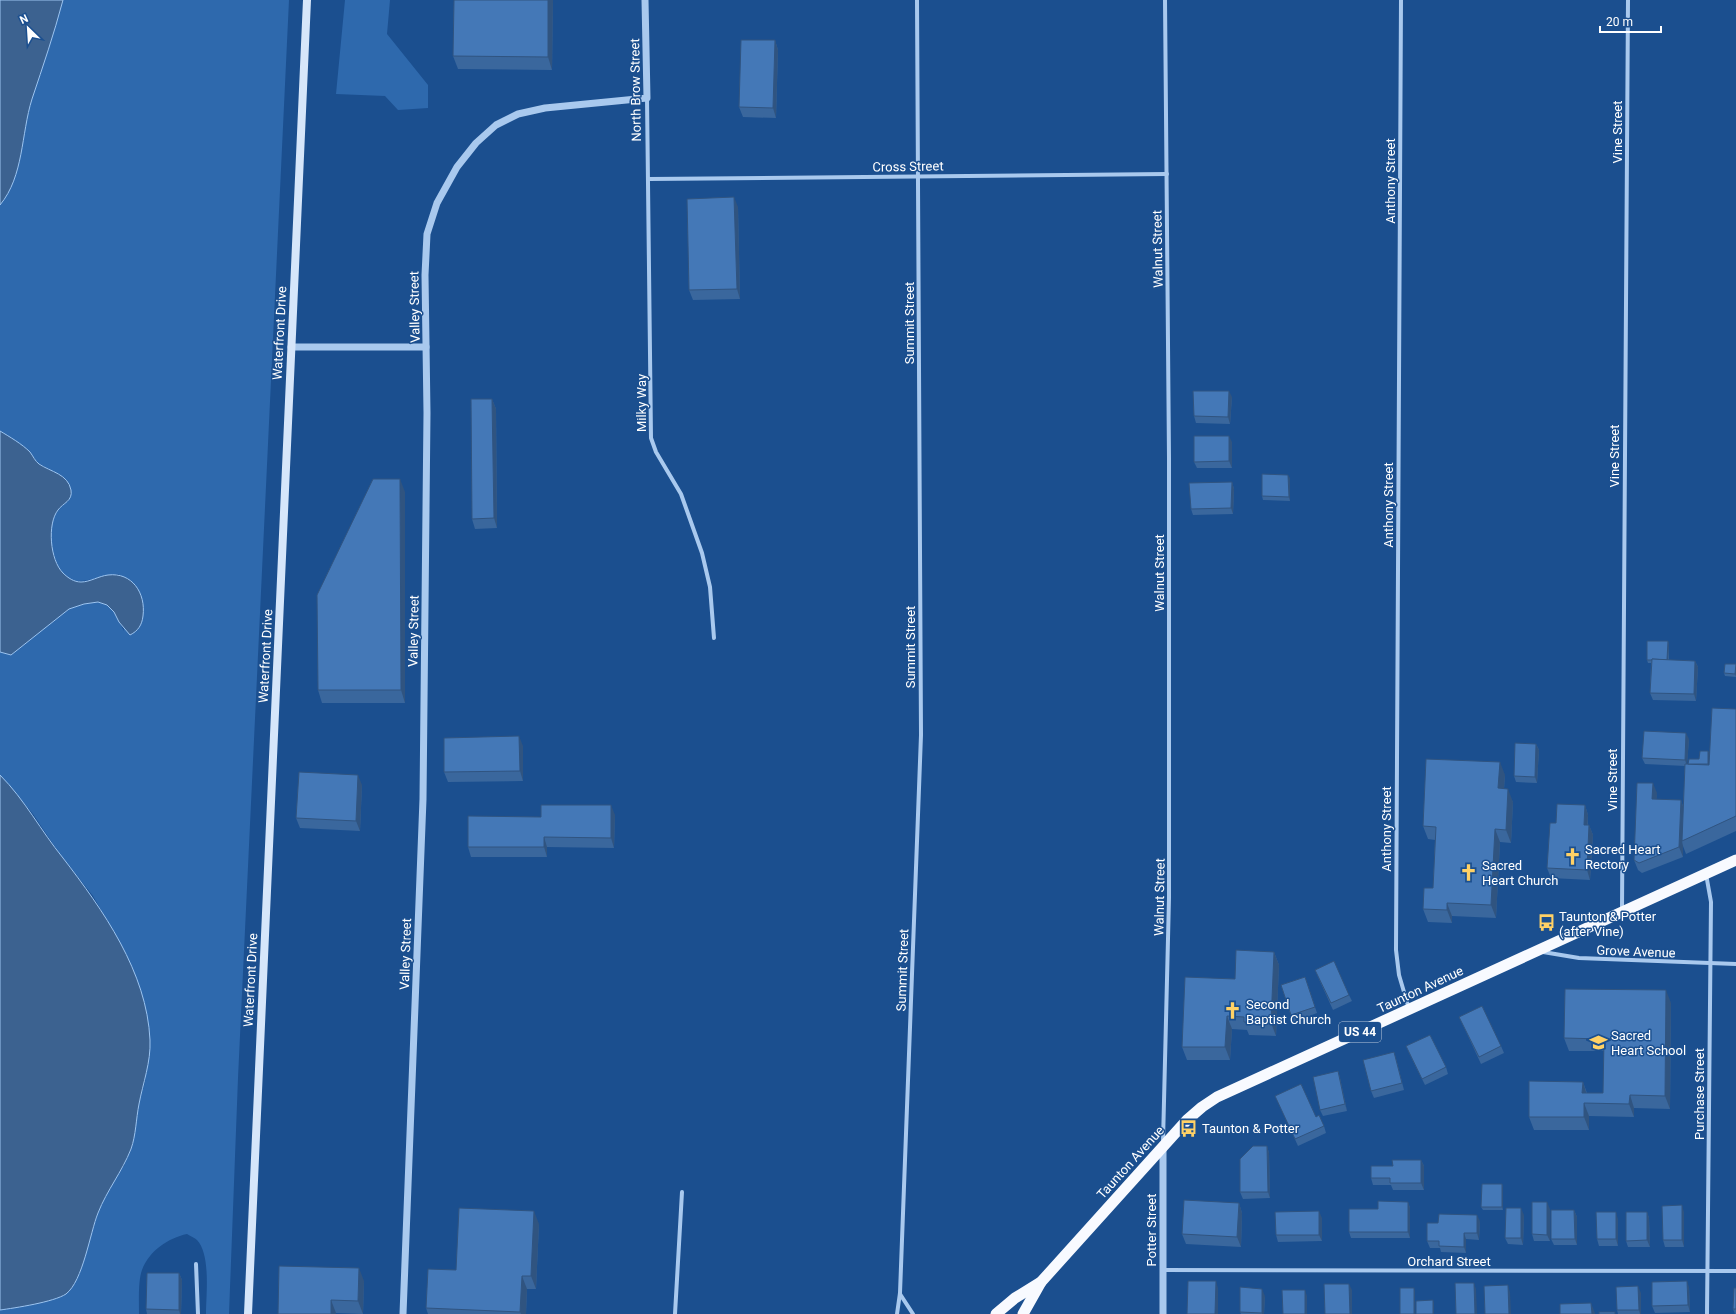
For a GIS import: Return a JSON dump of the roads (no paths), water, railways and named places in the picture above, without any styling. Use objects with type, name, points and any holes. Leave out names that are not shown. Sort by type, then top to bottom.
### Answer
[{"type":"highway","name":"Taunton Avenue","points":[[1023,1314],[1041,1282],[1196,1111],[1217,1097],[1736,860]]},
{"type":"highway","name":"Taunton Avenue","points":[[996,1314],[1015,1298],[1041,1282]]},
{"type":"main road","name":"Waterfront Drive","points":[[248,1314],[307,0]]},
{"type":"street","name":"North Brow Street","points":[[645,0],[649,179]]},
{"type":"street","name":"Summit Street","points":[[897,1314],[900,1293],[920,742],[917,0]]},
{"type":"street","name":"Walnut Street","points":[[1163,1147],[1169,898],[1169,458],[1165,0]]},
{"type":"street","name":"Anthony Street","points":[[1401,0],[1396,950],[1399,975],[1409,1009]]},
{"type":"street","name":"Vine Street","points":[[1622,912],[1628,0]]},
{"type":"street","name":"Valley Street","points":[[403,1314],[423,798],[427,413],[425,259],[430,223],[449,180],[476,143],[501,122],[529,111],[575,103],[647,98]]},
{"type":"street","name":"Cross Street","points":[[649,179],[1167,174]]},
{"type":"street","name":"Milky Way","points":[[649,179],[651,438],[656,452],[681,494],[702,553],[710,587],[714,638]]},
{"type":"street","points":[[291,347],[426,347]]},
{"type":"street","name":"Purchase Street","points":[[1706,874],[1711,902],[1707,1314]]},
{"type":"street","name":"Grove Avenue","points":[[1537,951],[1579,958],[1736,964]]},
{"type":"street","name":"Potter Street","points":[[1163,1147],[1163,1314]]},
{"type":"street","points":[[675,1314],[682,1192]]},
{"type":"street","points":[[196,1264],[198,1314]]},
{"type":"street","name":"Orchard Street","points":[[1163,1270],[1736,1271]]},
{"type":"street","name":"Summit Street","points":[[900,1293],[908,1310],[913,1314]]},
{"type":"place","name":"Sacred Heart Rectory","points":[[1572,856]]},
{"type":"place","name":"Sacred Heart Church","points":[[1469,872]]},
{"type":"place","name":"Taunton & Potter (after Vine)","points":[[1546,923]]},
{"type":"place","name":"Second Baptist Church","points":[[1233,1011]]},
{"type":"place","name":"Sacred Heart School","points":[[1598,1042]]},
{"type":"place","name":"Taunton & Potter","points":[[1189,1128]]}]
